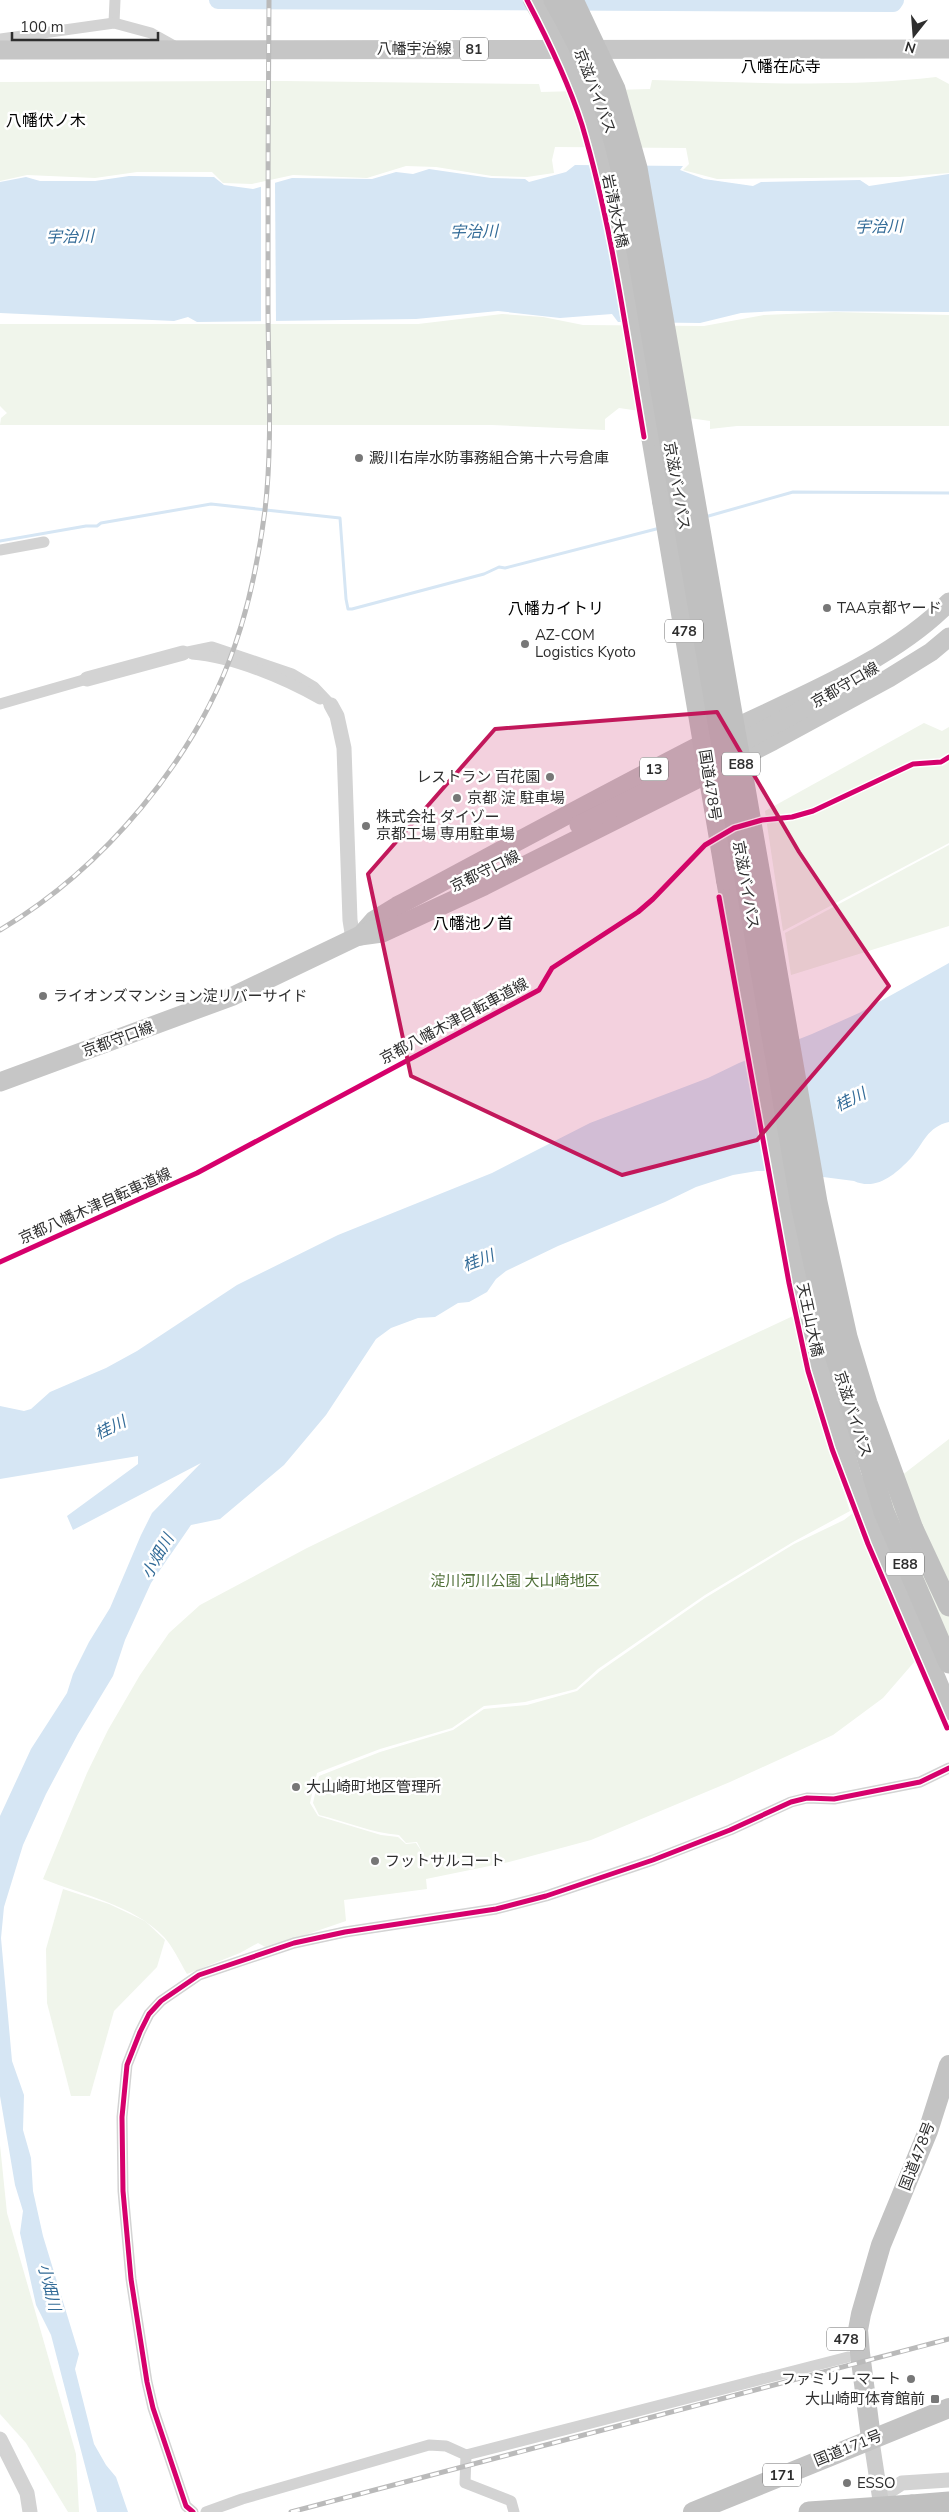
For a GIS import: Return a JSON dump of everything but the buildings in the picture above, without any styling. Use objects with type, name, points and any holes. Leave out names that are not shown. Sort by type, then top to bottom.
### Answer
[{"type":"highway","name":"国道478号","points":[[533,0],[552,31],[570,69],[590,122],[613,218],[786,1218],[814,1349],[852,1477],[949,1710]]},
{"type":"highway","name":"京滋バイパス","points":[[554,0],[583,55],[599,93],[620,169],[640,268],[801,1206],[831,1342],[869,1463],[915,1572],[949,1644]]},
{"type":"highway","name":"京滋バイパス","points":[[573,0],[615,89],[638,168],[819,1211],[846,1337],[867,1404],[912,1529],[949,1606]]},
{"type":"highway","name":"E88","points":[[869,1463],[884,1512],[949,1663]]},
{"type":"highway","points":[[912,1529],[949,1592]]},
{"type":"highway","name":"国道478号","points":[[871,2438],[858,2330],[881,2245],[928,2130],[949,2065]]},
{"type":"highway","name":"国道478号","points":[[871,2438],[848,2357],[846,2334],[848,2309],[854,2288],[870,2259],[881,2245]]},
{"type":"highway","name":"国道171号","points":[[693,2512],[871,2438],[949,2408]]},
{"type":"highway","points":[[810,2512],[949,2502]]},
{"type":"main road","name":"八幡宇治線","points":[[0,50],[949,49]]},
{"type":"main road","name":"13","points":[[357,937],[382,933],[601,831],[826,698],[917,630],[949,602]]},
{"type":"main road","name":"京都守口線","points":[[0,1082],[233,996],[357,937],[425,901],[707,761],[826,698],[911,646],[949,616]]},
{"type":"main road","name":"13","points":[[357,937],[374,920],[397,906],[586,803],[931,652],[949,637]]},
{"type":"main road","points":[[871,2438],[880,2504]]},
{"type":"street","points":[[114,18],[115,0]]},
{"type":"street","points":[[0,39],[114,18],[151,33],[182,51]]},
{"type":"street","points":[[0,550],[44,542]]},
{"type":"street","points":[[0,704],[183,653],[212,647],[292,674],[314,687],[337,716],[344,748],[350,920],[357,937]]},
{"type":"street","points":[[586,803],[601,831]]},
{"type":"street","points":[[194,2512],[186,2506],[152,2408],[126,2243],[122,2160],[124,2087],[132,2047],[150,2014],[161,2001],[199,1975],[294,1943],[345,1932],[496,1909],[546,1896],[653,1860],[730,1830],[795,1799],[834,1799],[920,1782],[949,1768]]},
{"type":"street","points":[[206,2512],[242,2499],[429,2445],[446,2446],[466,2455],[848,2357]]},
{"type":"street","points":[[0,2439],[27,2493],[30,2512]]},
{"type":"street","points":[[466,2455],[464,2483],[511,2500],[514,2512]]},
{"type":"street","points":[[875,2466],[889,2478],[902,2483],[949,2480]]},
{"type":"street","points":[[880,2504],[902,2483]]},
{"type":"highlighted area","points":[[717,712],[799,852],[889,986],[757,1140],[622,1175],[411,1076],[368,874],[495,729]]},
{"type":"green space","points":[[936,77],[949,84],[949,173],[899,177],[717,179],[683,170],[689,164],[686,148],[555,147],[552,160],[554,173],[527,177],[492,176],[436,167],[406,166],[367,178],[293,175],[252,184],[223,183],[212,172],[137,172],[95,178],[27,175],[0,181],[0,82],[284,81],[539,84],[541,92],[650,89],[652,80],[830,83]]},
{"type":"green space","points":[[835,312],[949,315],[949,426],[737,426],[710,429],[710,421],[619,408],[605,419],[605,430],[492,425],[0,425],[1,418],[7,413],[0,406],[0,324],[418,324],[502,314],[543,317],[583,325],[704,326],[764,315]]},
{"type":"green space","points":[[924,723],[942,731],[949,727],[949,843],[783,931],[765,811]]},
{"type":"green space","points":[[949,845],[949,926],[791,975],[785,933]]},
{"type":"green space","name":"淀川河川公園 大山崎地区","points":[[793,1316],[804,1369],[850,1511],[793,1542],[705,1595],[598,1669],[576,1689],[525,1702],[484,1706],[452,1728],[380,1749],[317,1773],[310,1803],[318,1816],[381,1835],[398,1837],[406,1844],[416,1843],[422,1852],[417,1842],[406,1843],[399,1835],[319,1815],[313,1803],[319,1776],[380,1752],[453,1730],[484,1709],[527,1705],[577,1691],[600,1671],[705,1598],[794,1544],[844,1520],[949,1439],[949,1642],[922,1653],[883,1698],[833,1735],[730,1782],[591,1840],[509,1862],[426,1879],[427,1889],[344,1900],[346,1921],[267,1948],[258,1943],[240,1953],[187,1974],[164,1937],[137,1916],[107,1902],[43,1879],[87,1773],[108,1730],[140,1675],[169,1633],[200,1605],[307,1548],[573,1419]]},
{"type":"green space","points":[[63,1889],[109,1904],[145,1921],[165,1940],[157,1967],[114,2011],[90,2096],[71,2096],[47,2003],[46,1949]]},
{"type":"green space","points":[[0,2145],[7,2213],[76,2454],[79,2512],[68,2512],[26,2443],[0,2414]]},
{"type":"water","name":"宇治川","points":[[575,165],[683,166],[680,170],[704,179],[753,186],[761,182],[860,180],[869,186],[949,174],[949,312],[777,311],[741,313],[700,323],[618,322],[612,314],[560,318],[498,311],[416,319],[197,322],[188,317],[174,321],[0,313],[0,182],[26,177],[40,181],[95,181],[129,176],[214,177],[224,185],[253,189],[292,178],[372,179],[396,172],[413,174],[429,169],[491,178],[525,179],[529,182],[566,172]]},
{"type":"water","points":[[949,963],[949,1122],[942,1124],[931,1132],[911,1158],[892,1175],[877,1183],[862,1184],[854,1181],[777,1171],[757,1171],[733,1175],[696,1187],[665,1202],[558,1246],[506,1271],[496,1279],[487,1292],[469,1302],[458,1303],[435,1317],[418,1318],[391,1328],[376,1339],[326,1415],[284,1465],[220,1519],[191,1525],[151,1583],[125,1640],[113,1676],[78,1734],[46,1794],[23,1845],[4,1907],[1,1938],[12,2061],[24,2095],[23,2130],[31,2158],[33,2191],[43,2236],[79,2354],[75,2369],[94,2444],[106,2465],[116,2477],[128,2512],[97,2512],[51,2335],[36,2305],[20,2233],[23,2211],[15,2185],[0,2096],[0,1816],[31,1749],[67,1693],[73,1674],[89,1642],[110,1608],[152,1513],[201,1463],[73,1530],[67,1516],[138,1464],[138,1456],[0,1479],[0,1406],[24,1411],[31,1409],[50,1392],[106,1368],[137,1351],[237,1285],[338,1235],[492,1173],[590,1123],[708,1078],[739,1063],[812,1034],[859,1013]]},
{"type":"pier","points":[[275,180],[276,324],[261,324],[261,184]]},
{"type":"waterway","points":[[218,0],[893,3],[895,0]]},
{"type":"waterway","points":[[705,517],[793,492],[949,493]]},
{"type":"waterway","points":[[0,541],[86,526],[97,526],[101,523],[211,504],[340,518],[346,599],[348,609],[352,609],[484,574],[499,567],[505,568],[660,528]]},
{"type":"railway","points":[[0,930],[38,905],[75,876],[142,807],[171,769],[196,729],[218,687],[235,645],[245,612],[263,527],[269,459],[269,0]]},
{"type":"railway","points":[[291,2512],[949,2339]]},
{"type":"cycle path","name":"岩清水大橋","points":[[527,0],[564,77],[582,125],[593,163],[618,280],[644,437]]},
{"type":"cycle path","name":"京都八幡木津自転車道線","points":[[0,1262],[197,1173],[539,990],[552,968],[638,912],[705,845],[734,828],[762,820],[792,817],[813,811],[913,764],[941,762],[949,757]]},
{"type":"cycle path","name":"天王山大橋","points":[[719,897],[789,1283],[808,1371],[832,1449],[868,1544],[947,1728]]},
{"type":"cycle path","points":[[193,2512],[186,2506],[153,2408],[147,2382],[131,2279],[123,2191],[122,2117],[127,2065],[149,2014],[161,2001],[199,1975],[294,1943],[345,1932],[496,1909],[546,1896],[653,1860],[730,1830],[791,1802],[807,1798],[834,1799],[920,1782],[949,1768]]},
{"type":"place","name":"澱川右岸水防事務組合第十六号倉庫","points":[[359,458]]},
{"type":"place","name":"TAA京都ヤード","points":[[827,608]]},
{"type":"place","name":"AZ-COM Logistics Kyoto","points":[[525,644]]},
{"type":"place","name":"レストラン 百花園","points":[[550,777]]},
{"type":"place","name":"京都 淀 駐車場","points":[[457,798]]},
{"type":"place","name":"株式会社 ダイゾー 京都工場 専用駐車場","points":[[366,826]]},
{"type":"place","name":"ライオンズマンション淀リバーサイド","points":[[43,996]]},
{"type":"place","name":"大山崎町地区管理所","points":[[296,1787]]},
{"type":"place","name":"フットサルコート","points":[[375,1861]]},
{"type":"place","name":"ファミリーマート","points":[[911,2379]]},
{"type":"place","name":"大山崎町体育館前","points":[[935,2399]]},
{"type":"place","name":"ESSO","points":[[847,2483]]},
{"type":"district","name":"八幡在応寺","points":[[781,66]]},
{"type":"district","name":"八幡伏ノ木","points":[[46,120]]},
{"type":"district","name":"八幡カイトリ","points":[[556,608]]},
{"type":"district","name":"八幡池ノ首","points":[[473,923]]},
{"type":"water label","name":"桂川","points":[[850,1099]]},
{"type":"water label","name":"桂川","points":[[478,1260]]},
{"type":"water label","name":"桂川","points":[[110,1427]]},
{"type":"water label","name":"小畑川","points":[[157,1556]]},
{"type":"water label","name":"小畑川","points":[[50,2287]]}]
